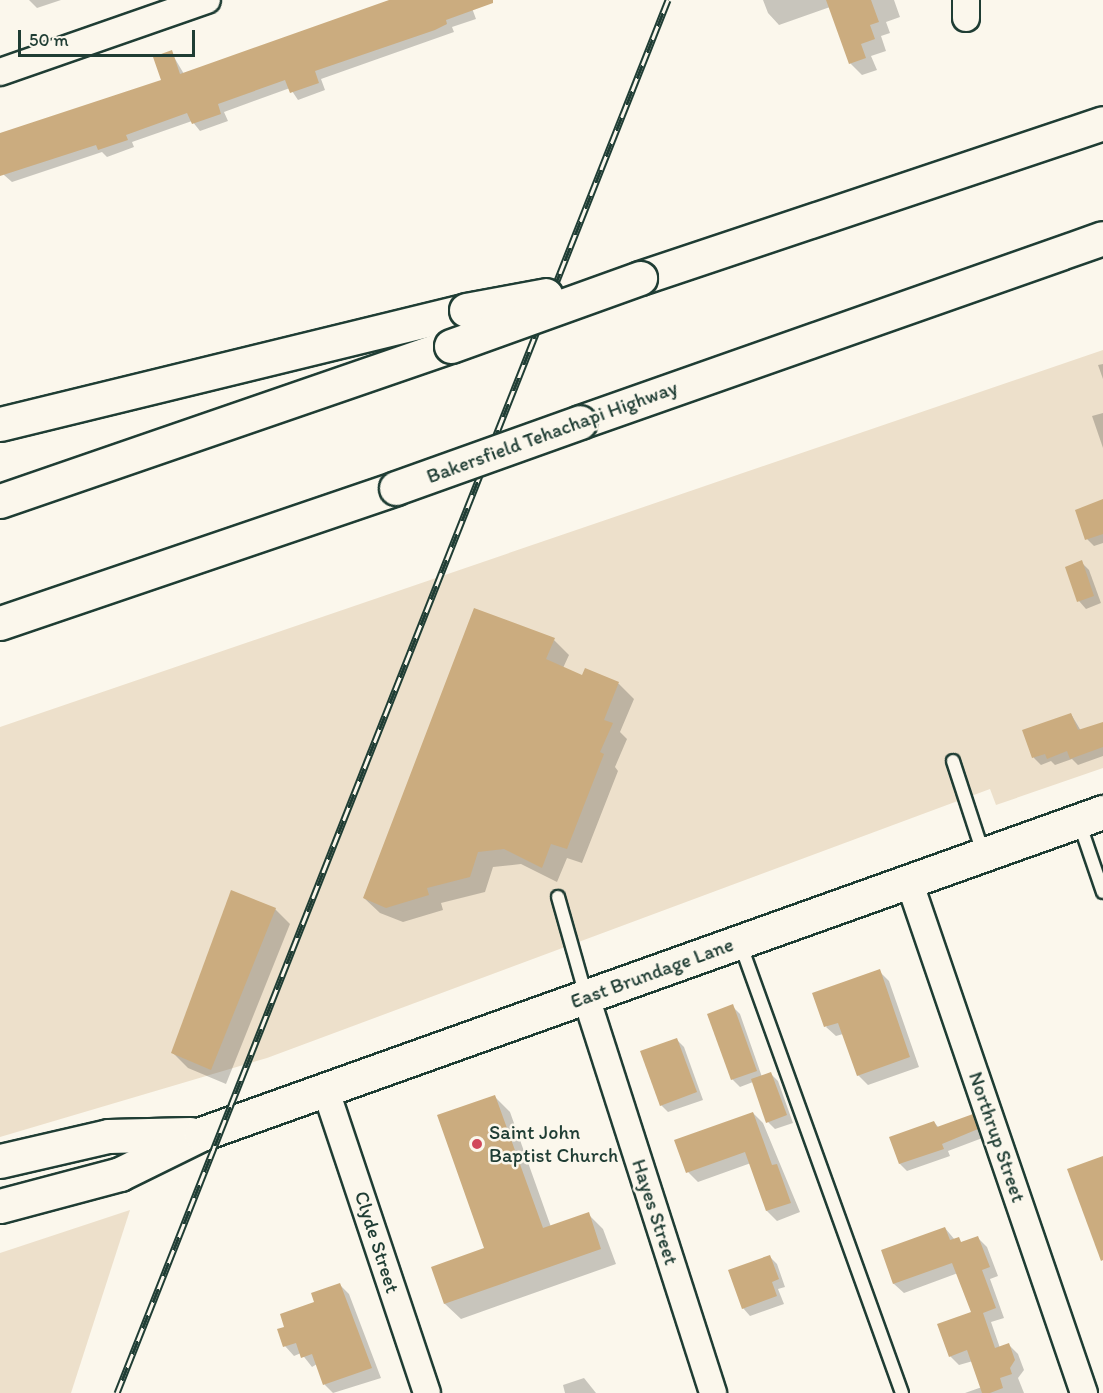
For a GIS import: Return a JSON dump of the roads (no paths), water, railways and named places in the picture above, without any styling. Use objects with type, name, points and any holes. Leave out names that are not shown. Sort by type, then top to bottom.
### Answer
[{"type":"main road","points":[[0,501],[451,346],[640,278],[1103,123]]},
{"type":"main road","name":"Bakersfield Tehachapi Highway","points":[[0,623],[396,488],[1103,238]]},
{"type":"main road","points":[[0,424],[466,310],[640,278]]},
{"type":"main road","name":"East Brundage Lane","points":[[0,1206],[120,1174],[201,1134],[1090,816]]},
{"type":"main road","name":"East Brundage Lane","points":[[0,1161],[108,1136],[201,1134]]},
{"type":"street","points":[[0,72],[207,0]]},
{"type":"street","name":"Northrup Street","points":[[909,881],[1084,1393]]},
{"type":"street","name":"Hayes Street","points":[[586,997],[714,1393]]},
{"type":"street","name":"Clyde Street","points":[[326,1091],[427,1393]]},
{"type":"lane","points":[[953,760],[983,854]]},
{"type":"lane","points":[[1090,816],[1103,892]]},
{"type":"lane","points":[[558,897],[586,997]]},
{"type":"lane","points":[[740,941],[902,1393]]},
{"type":"railway","points":[[117,1393],[668,0]]},
{"type":"place","name":"Saint John Baptist Church","points":[[477,1144]]}]
